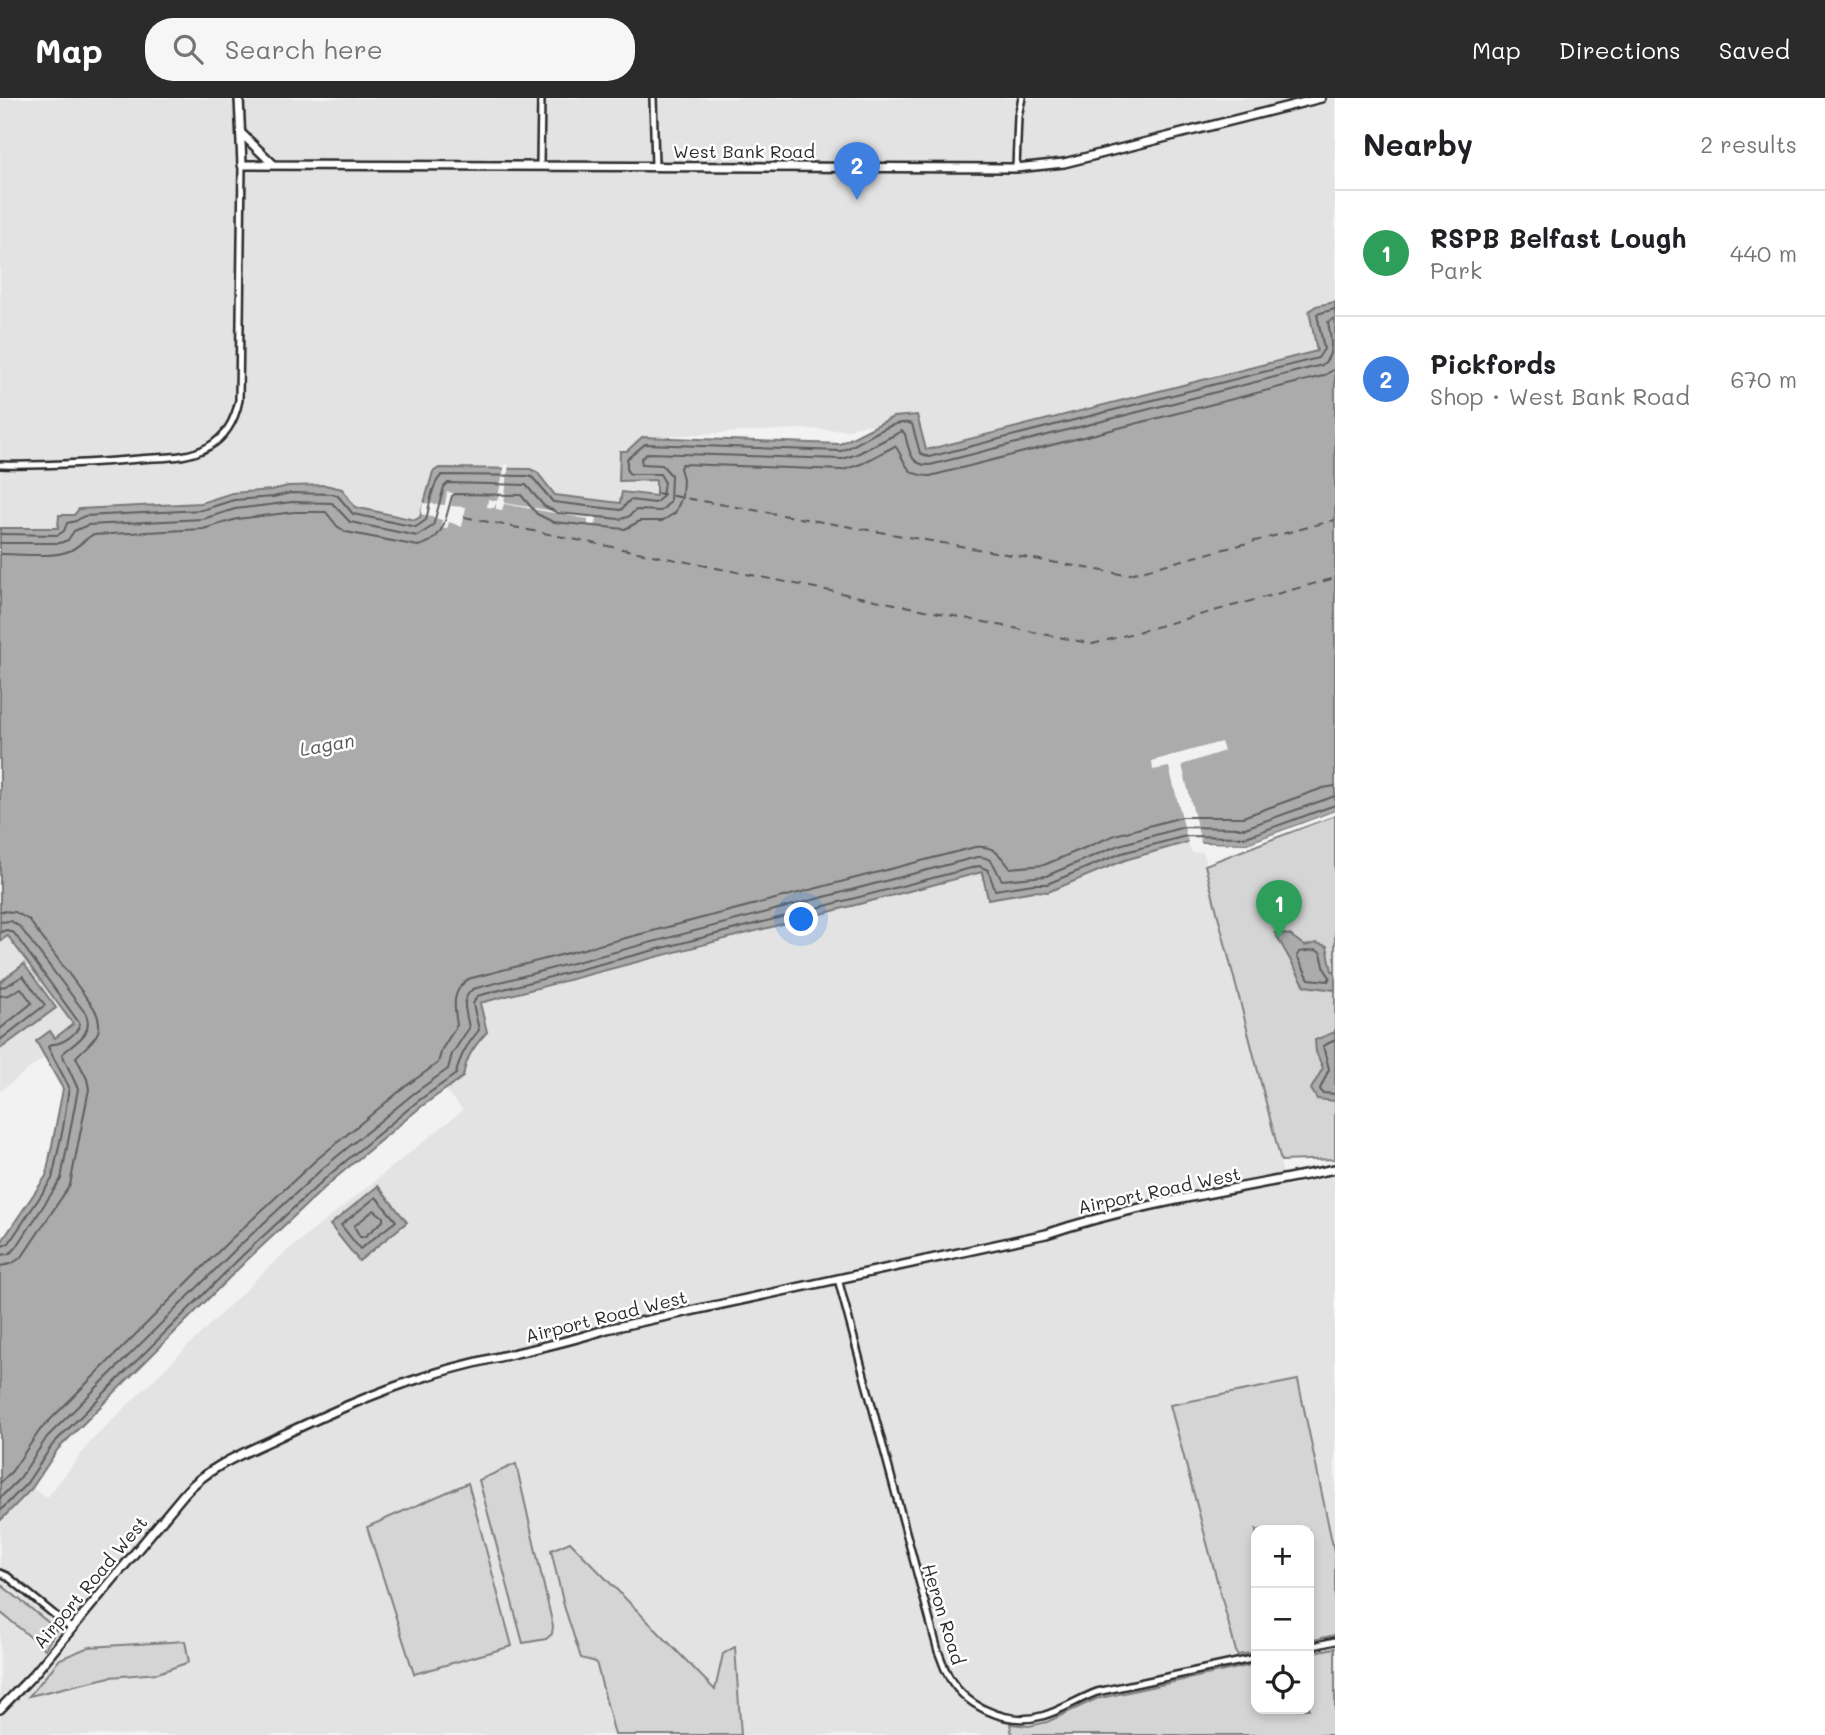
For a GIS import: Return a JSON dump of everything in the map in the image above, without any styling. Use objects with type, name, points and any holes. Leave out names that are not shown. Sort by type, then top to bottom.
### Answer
[{"type":"street","points":[[0,465],[51,466],[188,455],[222,437],[236,416],[239,400],[242,165],[239,98]]},
{"type":"street","points":[[540,165],[541,98]]},
{"type":"street","points":[[653,98],[655,166]]},
{"type":"street","points":[[1016,168],[1018,116],[1022,98]]},
{"type":"street","name":"West Bank Road","points":[[242,165],[1016,168],[1064,163],[1321,98]]},
{"type":"street","points":[[241,133],[273,164]]},
{"type":"street","name":"Airport Road West","points":[[0,1709],[27,1682],[192,1485],[223,1463],[288,1432],[427,1376],[567,1342],[607,1329],[1046,1234],[1102,1217],[1335,1169]]},
{"type":"street","name":"Heron Road","points":[[838,1279],[938,1651],[946,1673],[955,1686],[995,1714],[1009,1719],[1029,1719],[1045,1716],[1097,1692],[1251,1659]]},
{"type":"street","points":[[0,1573],[72,1629]]},
{"type":"street","points":[[1314,1646],[1335,1641]]},
{"type":"shaded area","points":[[0,98],[1335,98],[1335,302],[1316,306],[1318,351],[926,450],[917,416],[893,417],[876,425],[855,426],[851,430],[799,429],[642,437],[619,481],[657,480],[656,496],[623,492],[621,504],[561,497],[549,488],[487,467],[439,468],[433,472],[420,517],[415,521],[355,507],[342,489],[325,485],[288,486],[232,493],[201,503],[121,509],[115,507],[59,516],[59,528],[0,529]]},
{"type":"shaded area","points":[[1335,815],[1335,1159],[1281,1161],[1205,865]]},
{"type":"shaded area","points":[[1188,842],[1192,853],[1203,852],[1286,1186],[1335,1176],[1335,1556],[1298,1380],[1170,1406],[1241,1668],[1096,1699],[1047,1722],[1029,1726],[1011,1725],[1013,1735],[0,1735],[0,1524],[32,1488],[47,1498],[91,1441],[275,1261],[463,1110],[445,1090],[463,1077],[465,1061],[472,1048],[487,1032],[479,1003],[982,872],[989,899],[1034,891],[1048,892],[1125,860]]},
{"type":"shaded area","points":[[7,936],[73,1024],[55,1038],[36,1040],[45,1057],[0,1091],[0,941]]},
{"type":"shaded area","points":[[1298,1380],[1335,1556],[1335,1635],[1314,1640],[1314,1525],[1251,1525],[1251,1653],[1237,1655],[1170,1405]]},
{"type":"shaded area","points":[[516,1464],[553,1626],[552,1634],[546,1639],[523,1643],[479,1480]]},
{"type":"shaded area","points":[[468,1483],[512,1646],[414,1674],[367,1527]]},
{"type":"shaded area","points":[[570,1542],[715,1690],[723,1654],[735,1647],[741,1735],[615,1735],[596,1662],[581,1658],[564,1606],[551,1550]]},
{"type":"shaded area","points":[[0,1584],[54,1627],[56,1631],[45,1649],[0,1612]]},
{"type":"shaded area","points":[[185,1641],[189,1662],[158,1673],[110,1677],[29,1696],[60,1659],[89,1647]]},
{"type":"shaded area","points":[[1335,1648],[1335,1735],[1012,1735],[1010,1724],[1029,1726],[1047,1722],[1096,1699],[1251,1665],[1251,1714],[1314,1714],[1314,1652]]},
{"type":"water","name":"Lagan","points":[[1335,302],[1335,811],[1247,844],[1188,842],[1125,860],[1048,892],[1034,891],[988,899],[982,872],[480,1003],[487,1032],[471,1052],[463,1077],[422,1106],[333,1180],[247,1260],[58,1449],[32,1488],[0,1521],[0,1244],[46,1176],[63,1089],[36,1041],[50,1031],[55,1038],[73,1024],[8,936],[0,941],[0,528],[58,528],[59,515],[74,515],[79,509],[201,503],[232,493],[288,486],[325,485],[342,489],[355,507],[415,520],[420,517],[433,472],[439,468],[530,469],[537,472],[555,495],[620,503],[622,492],[656,496],[656,480],[619,481],[620,451],[627,451],[642,437],[840,444],[893,417],[917,415],[926,450],[1317,351],[1309,311],[1316,306]]},
{"type":"water","points":[[1275,933],[1290,935],[1305,946],[1316,943],[1327,946],[1332,971],[1335,971],[1335,990],[1305,986]]},
{"type":"water","points":[[24,964],[56,1008],[0,1049],[0,982]]},
{"type":"water","points":[[1335,1032],[1335,1101],[1317,1099],[1311,1089],[1323,1068],[1316,1052],[1315,1040]]},
{"type":"water","points":[[378,1186],[407,1222],[359,1261],[330,1225]]},
{"type":"pier","points":[[505,464],[509,464],[504,503],[597,518],[595,526],[588,525],[588,519],[504,504],[502,510],[496,509],[496,503],[494,508],[487,507],[488,499],[497,501]]},
{"type":"pier","points":[[447,492],[453,493],[451,506],[466,507],[462,527],[449,522],[447,529],[441,528],[442,520],[421,514],[423,503],[445,505]]},
{"type":"pier","points":[[1221,742],[1224,751],[1182,765],[1201,843],[1247,844],[1335,811],[1335,815],[1248,847],[1189,846],[1169,767],[1153,770],[1152,761]]},
{"type":"ferry route","points":[[656,493],[1126,575],[1335,520]]},
{"type":"ferry route","points":[[464,517],[1093,644],[1335,578]]},
{"type":"place","name":"Pickfords","points":[[857,200]]},
{"type":"place","name":"RSPB Belfast Lough","points":[[1279,938]]}]
